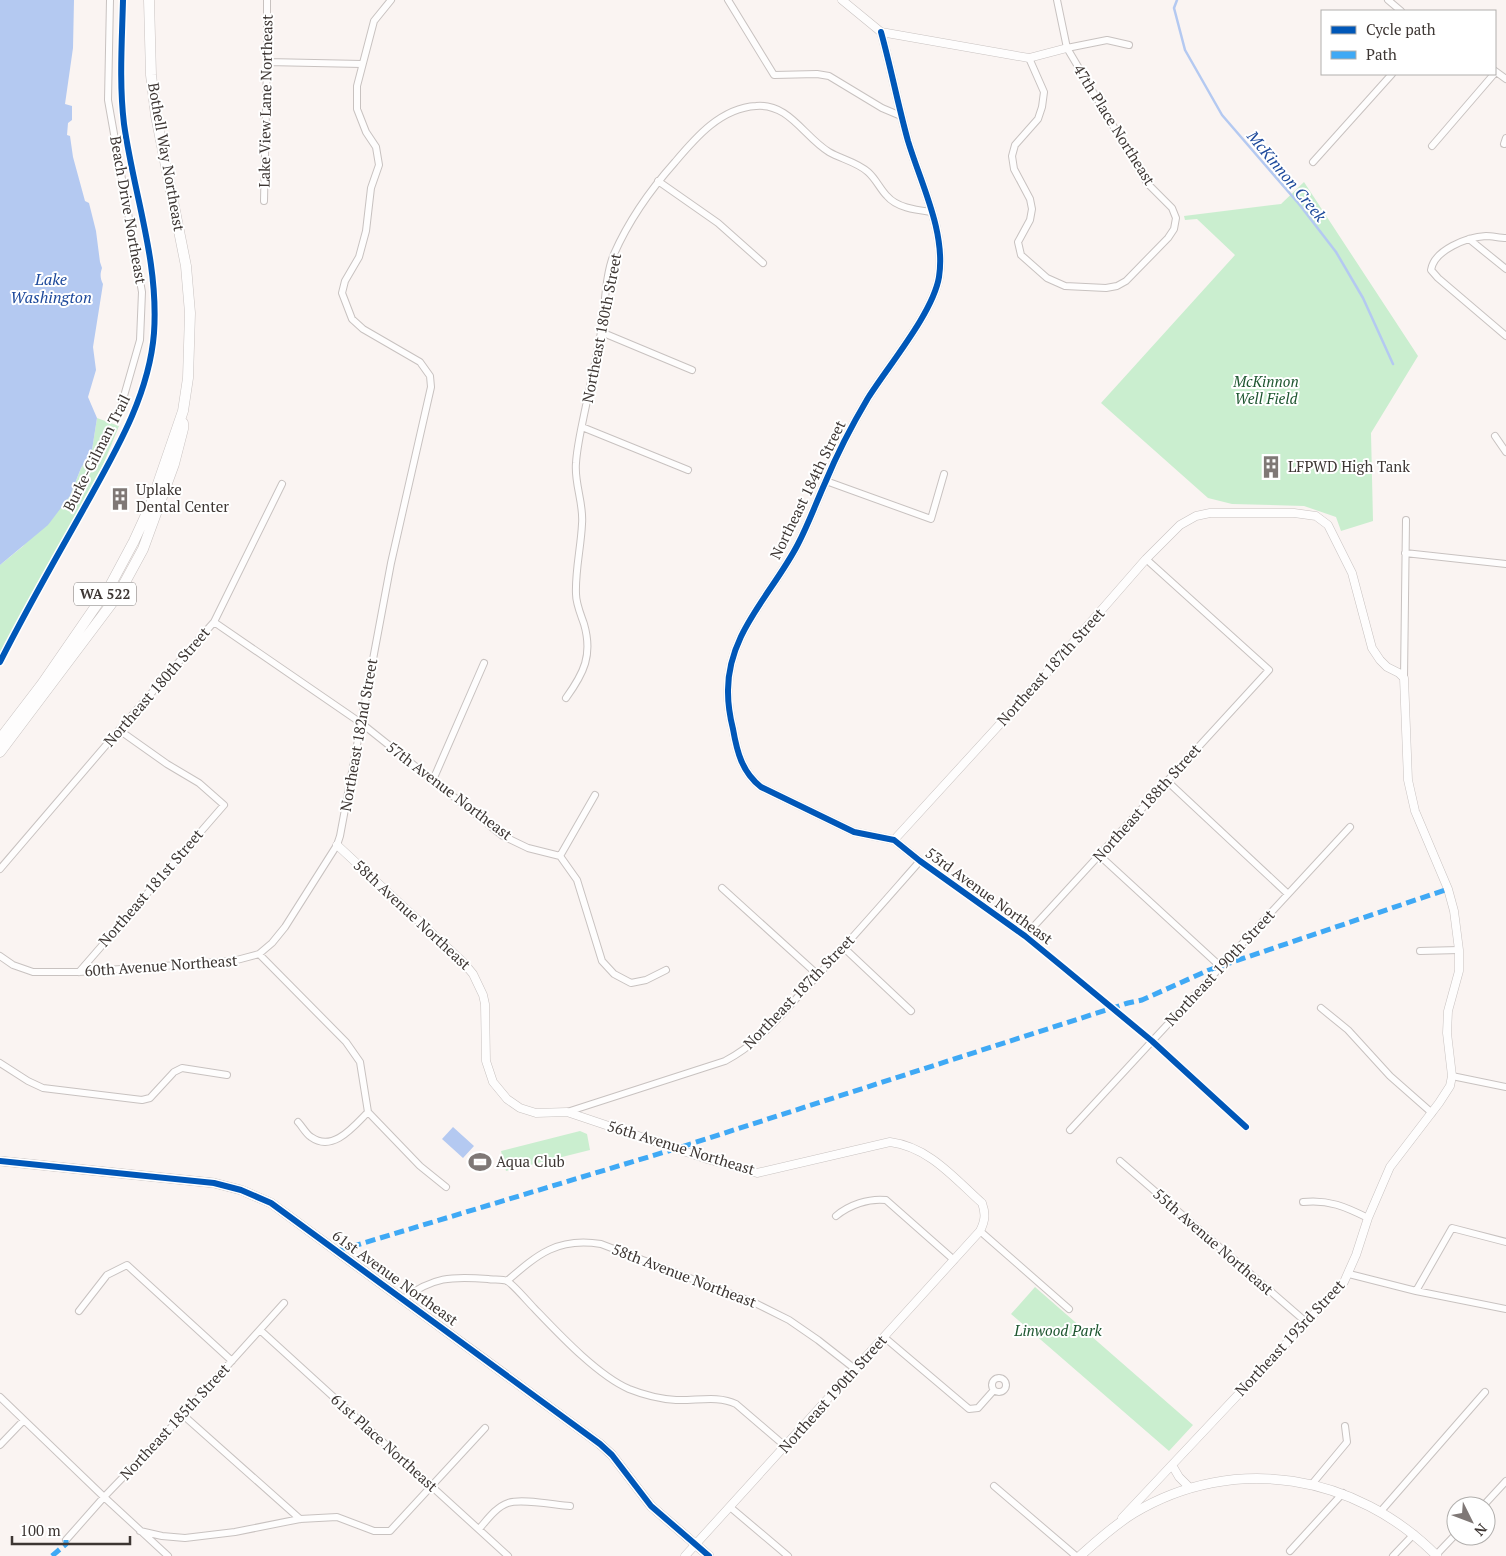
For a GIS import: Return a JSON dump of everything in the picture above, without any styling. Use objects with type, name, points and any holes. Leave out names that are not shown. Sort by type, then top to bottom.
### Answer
[{"type":"main road","name":"Bothell Way Northeast","points":[[149,0],[156,116],[186,266],[190,312],[188,378],[183,412]]},
{"type":"main road","name":"WA 522","points":[[0,739],[42,684],[111,584],[151,504],[183,412]]},
{"type":"main road","name":"WA 522","points":[[0,752],[118,595],[143,549],[174,464],[183,429],[183,412]]},
{"type":"main road","name":"61st Avenue Northeast","points":[[0,1161],[214,1183],[257,1196],[287,1214],[600,1444],[612,1455],[651,1506],[710,1556]]},
{"type":"main road","points":[[1116,1524],[1148,1505],[1190,1488],[1245,1479],[1278,1479],[1312,1484],[1342,1493],[1381,1511],[1414,1534],[1437,1556]]},
{"type":"main road","name":"Northeast 193rd Street","points":[[1080,1556],[1116,1524]]},
{"type":"street","name":"Beach Drive Northeast","points":[[110,0],[108,100],[142,292],[140,340],[118,417]]},
{"type":"street","name":"Lake View Lane Northeast","points":[[264,201],[267,62],[266,0]]},
{"type":"street","name":"Northeast 182nd Street","points":[[259,954],[272,943],[285,927],[337,845],[340,836],[389,572],[431,387],[430,376],[420,362],[363,329],[352,319],[342,294],[345,281],[359,257],[366,231],[371,188],[379,165],[376,147],[366,132],[357,109],[357,86],[374,21],[391,0]]},
{"type":"street","points":[[728,0],[774,75],[817,74],[829,76],[882,108],[901,116]]},
{"type":"street","points":[[842,0],[881,32],[1029,58],[1107,40],[1129,45]]},
{"type":"street","name":"47th Place Northeast","points":[[1029,58],[1044,92],[1038,119],[1015,145],[1012,156],[1014,169],[1030,199],[1032,209],[1030,220],[1018,242],[1021,255],[1047,278],[1065,286],[1106,288],[1117,286],[1126,281],[1168,238],[1174,229],[1176,218],[1172,208],[1147,183],[1066,48],[1057,0]]},
{"type":"street","points":[[1388,0],[1400,10]]},
{"type":"street","name":"Northeast 184th Street","points":[[761,786],[744,769],[736,749],[728,692],[730,666],[743,630],[790,559],[858,416],[911,335],[934,294],[939,279],[941,260],[939,238],[901,116],[892,71],[881,32]]},
{"type":"street","points":[[267,62],[362,64]]},
{"type":"street","points":[[1313,162],[1391,75]]},
{"type":"street","points":[[1432,146],[1492,75]]},
{"type":"street","name":"Northeast 180th Street","points":[[566,698],[584,672],[588,653],[586,632],[575,596],[583,521],[576,464],[582,427],[601,332],[613,256],[629,225],[658,181],[708,126],[740,108],[758,105],[783,113],[795,121],[820,146],[867,171],[878,182],[887,197],[896,203],[918,211],[932,212]]},
{"type":"street","points":[[658,181],[718,223],[764,263]]},
{"type":"street","points":[[1506,238],[1486,236],[1469,239],[1451,247],[1432,263],[1432,270],[1438,278],[1506,336]]},
{"type":"street","points":[[1469,239],[1506,269]]},
{"type":"street","points":[[601,332],[692,370]]},
{"type":"street","points":[[582,427],[688,470]]},
{"type":"street","points":[[1495,436],[1506,452]]},
{"type":"street","points":[[826,481],[931,519],[944,474]]},
{"type":"street","name":"Northeast 180th Street","points":[[0,869],[214,622],[282,484]]},
{"type":"street","name":"Northeast 187th Street","points":[[894,840],[1043,677],[1146,559],[1180,526],[1196,516],[1210,513],[1294,513],[1316,516],[1328,525],[1352,573],[1372,648],[1387,667],[1404,678]]},
{"type":"street","points":[[1406,520],[1404,678],[1408,780],[1415,811],[1448,889],[1454,911],[1459,950],[1459,970],[1447,1020],[1448,1054],[1452,1076],[1506,1087]]},
{"type":"street","points":[[1405,553],[1506,564]]},
{"type":"street","name":"Northeast 188th Street","points":[[1025,936],[1269,670],[1146,559]]},
{"type":"street","name":"57th Avenue Northeast","points":[[214,622],[361,723],[503,836],[528,848],[560,856]]},
{"type":"street","points":[[433,780],[484,663]]},
{"type":"street","name":"Northeast 181st Street","points":[[79,972],[224,805],[198,783],[119,730]]},
{"type":"street","points":[[1167,781],[1288,894]]},
{"type":"street","name":"53rd Avenue Northeast","points":[[761,786],[854,832],[894,840],[920,861],[1025,936],[1152,1041],[1246,1128]]},
{"type":"street","points":[[594,795],[560,856],[577,880],[602,961],[614,974],[631,983],[646,980],[666,970]]},
{"type":"street","name":"Northeast 190th Street","points":[[1070,1130],[1350,827]]},
{"type":"street","name":"58th Avenue Northeast","points":[[337,845],[421,922],[473,974],[483,994],[485,1004],[486,1061],[497,1088],[507,1099],[520,1108],[536,1113],[567,1112]]},
{"type":"street","points":[[1099,855],[1221,967]]},
{"type":"street","name":"Northeast 187th Street","points":[[567,1112],[725,1061],[742,1052],[757,1040],[818,975],[920,861]]},
{"type":"street","points":[[722,888],[818,975]]},
{"type":"street","points":[[843,947],[911,1011]]},
{"type":"street","points":[[1420,951],[1459,950]]},
{"type":"street","name":"60th Avenue Northeast","points":[[0,956],[13,965],[33,972],[79,972],[233,961],[247,959],[259,954],[346,1042],[360,1062],[368,1112]]},
{"type":"street","points":[[1320,1008],[1348,1030],[1390,1076],[1432,1113]]},
{"type":"street","points":[[0,1063],[43,1088],[142,1100],[150,1098],[174,1072],[182,1068],[227,1075]]},
{"type":"street","name":"Northeast 193rd Street","points":[[1116,1524],[1306,1322],[1337,1292],[1349,1274],[1368,1218],[1390,1167],[1445,1094],[1452,1076]]},
{"type":"street","points":[[298,1122],[311,1138],[330,1141],[341,1138],[368,1112],[420,1166],[446,1187]]},
{"type":"street","name":"56th Avenue Northeast","points":[[567,1112],[707,1159],[757,1173],[890,1142],[904,1144],[933,1159],[982,1203],[986,1213],[980,1231]]},
{"type":"street","name":"55th Avenue Northeast","points":[[1120,1161],[1306,1322]]},
{"type":"street","points":[[836,1216],[846,1208],[877,1199],[886,1200],[954,1260]]},
{"type":"street","points":[[1303,1202],[1317,1200],[1343,1206],[1368,1218]]},
{"type":"street","points":[[1416,1291],[1452,1228],[1506,1242]]},
{"type":"street","points":[[980,1231],[1069,1309]]},
{"type":"street","name":"Northeast 190th Street","points":[[685,1556],[980,1231]]},
{"type":"street","name":"58th Avenue Northeast","points":[[507,1281],[536,1257],[555,1247],[571,1242],[601,1244],[755,1303],[788,1320],[818,1340],[855,1369]]},
{"type":"street","points":[[79,1311],[107,1275],[127,1265],[232,1361]]},
{"type":"street","points":[[1349,1274],[1416,1291],[1506,1309]]},
{"type":"street","points":[[403,1299],[419,1288],[434,1281],[444,1279],[467,1277],[507,1281],[581,1354],[611,1379],[628,1389],[653,1397],[677,1400],[721,1399],[730,1401],[785,1446]]},
{"type":"street","name":"Northeast 185th Street","points":[[66,1540],[284,1303]]},
{"type":"street","name":"61st Place Northeast","points":[[260,1330],[508,1556]]},
{"type":"street","points":[[884,1337],[969,1408],[978,1408],[994,1390]]},
{"type":"street","points":[[1381,1511],[1484,1392]]},
{"type":"street","points":[[0,1398],[168,1556]]},
{"type":"street","points":[[183,1415],[300,1519]]},
{"type":"street","points":[[0,1445],[24,1420]]},
{"type":"street","points":[[1312,1484],[1347,1442],[1345,1426]]},
{"type":"street","points":[[140,1531],[162,1536],[185,1538],[235,1532],[300,1519],[338,1517],[374,1531],[390,1531],[432,1488],[485,1428]]},
{"type":"street","points":[[1172,1465],[1179,1477],[1190,1488]]},
{"type":"street","points":[[1492,1496],[1506,1481]]},
{"type":"street","points":[[994,1486],[1076,1556]]},
{"type":"street","points":[[1290,1551],[1342,1493]]},
{"type":"street","points":[[479,1529],[498,1509],[508,1503],[520,1501],[570,1506]]},
{"type":"street","points":[[730,1507],[788,1556]]},
{"type":"street","points":[[1393,1556],[1414,1534]]},
{"type":"street","points":[[1437,1556],[1446,1546]]},
{"type":"green space","name":"McKinnon Well Field","points":[[1304,182],[1418,356],[1371,433],[1373,521],[1341,531],[1336,517],[1304,506],[1232,504],[1208,498],[1101,403],[1235,255],[1197,219],[1185,220],[1184,216],[1281,204]]},
{"type":"green space","points":[[97,418],[119,426],[103,465],[0,655],[0,565],[22,547],[70,496],[81,468],[92,450]]},
{"type":"green space","points":[[580,1131],[587,1134],[590,1150],[506,1171],[501,1151]]},
{"type":"green space","name":"Linwood Park","points":[[1035,1287],[1193,1425],[1169,1451],[1011,1314]]},
{"type":"water","name":"Lake Washington","points":[[0,0],[74,0],[73,48],[65,104],[72,106],[72,120],[68,123],[67,135],[70,136],[73,157],[85,201],[89,203],[96,231],[103,284],[93,347],[96,370],[88,397],[97,418],[92,450],[81,468],[70,496],[48,525],[0,565]]},
{"type":"water","points":[[453,1127],[474,1146],[463,1158],[442,1139]]},
{"type":"waterway","name":"McKinnon Creek","points":[[1177,0],[1174,8],[1185,50],[1222,115],[1299,204],[1336,252],[1363,298],[1393,364]]},
{"type":"marked path","points":[[337,1251],[678,1148],[1142,1000],[1209,970],[1448,889]]},
{"type":"marked path","points":[[52,1556],[66,1544],[66,1540]]},
{"type":"cycle path","name":"Burke-Gilman Trail","points":[[0,662],[118,446],[138,402],[151,357],[155,306],[153,280],[122,109],[123,0]]},
{"type":"cycle path","points":[[881,32],[908,141],[936,226],[939,243],[939,277],[935,291],[919,323],[856,419],[798,544],[743,632],[735,651],[730,671],[728,697],[736,746],[741,761],[749,775],[761,787],[854,832],[894,840],[920,861],[1025,936],[1152,1041],[1246,1127]]},
{"type":"cycle path","points":[[0,1161],[214,1183],[241,1190],[271,1203],[600,1444],[612,1455],[651,1506],[709,1556]]},
{"type":"place","name":"LFPWD High Tank","points":[[1271,467]]},
{"type":"place","name":"Uplake Dental Center","points":[[120,499]]},
{"type":"place","name":"Aqua Club","points":[[480,1162]]}]
